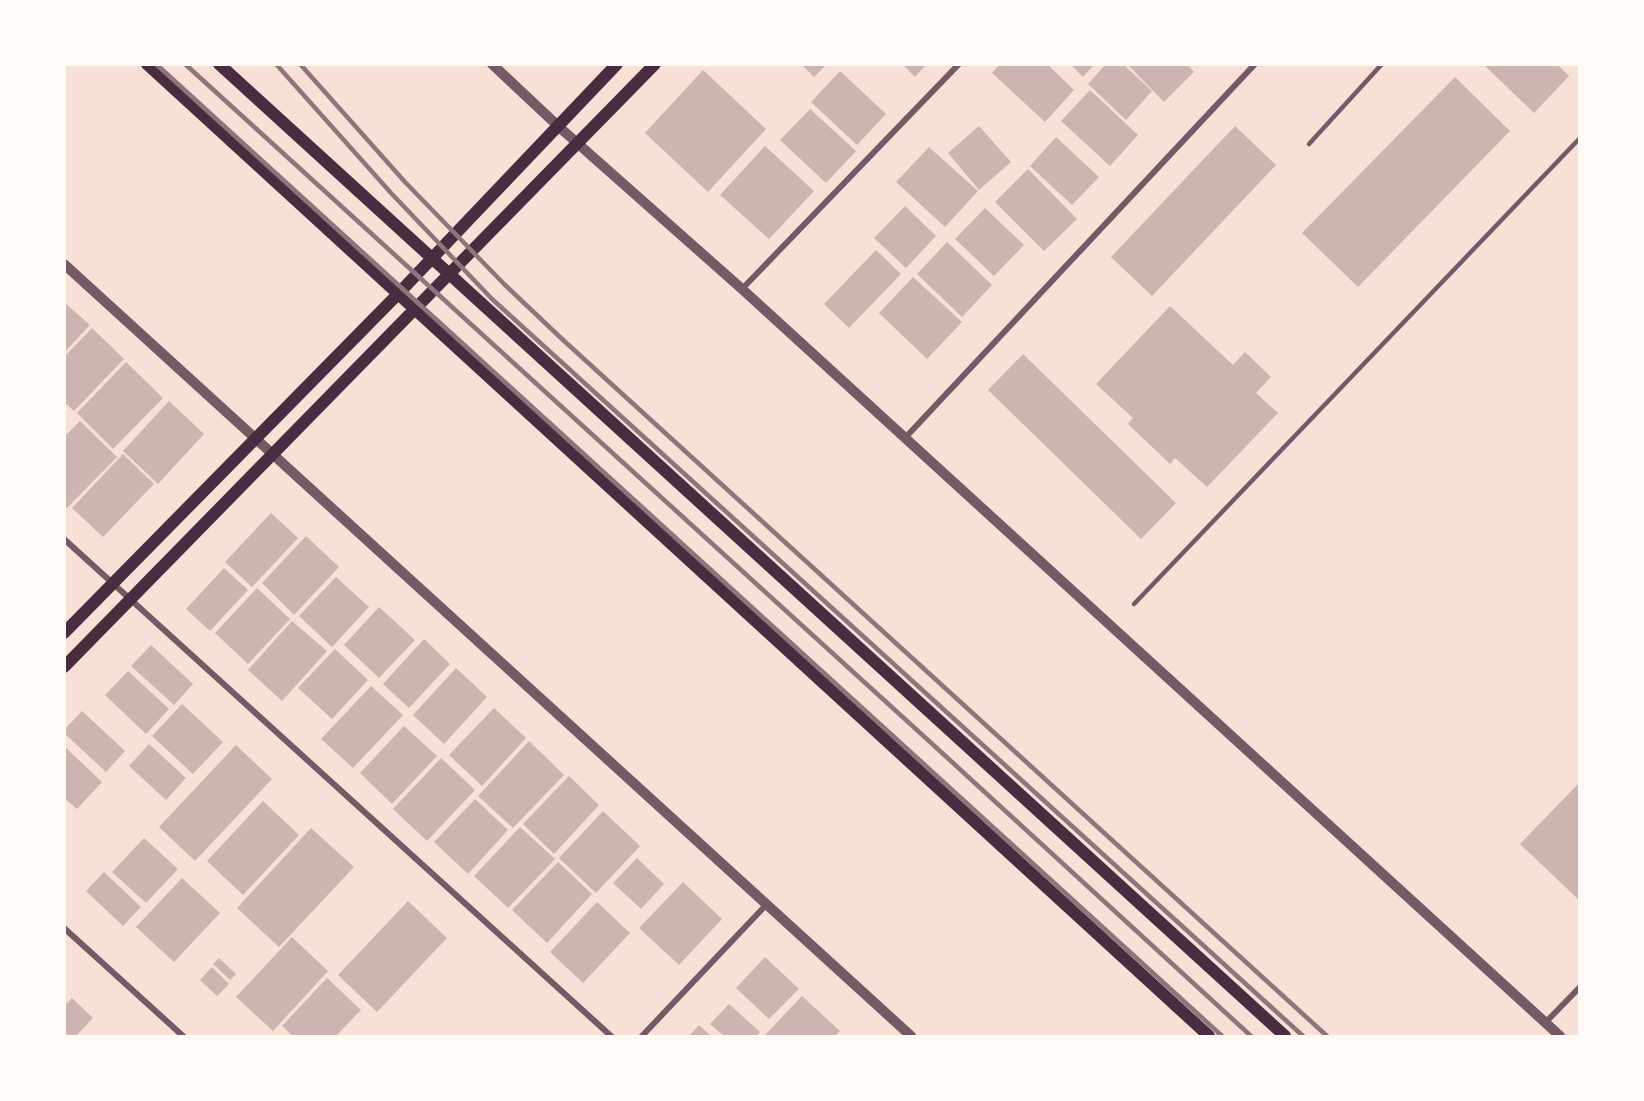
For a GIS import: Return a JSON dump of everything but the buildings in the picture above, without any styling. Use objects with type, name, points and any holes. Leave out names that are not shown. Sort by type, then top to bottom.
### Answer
[{"type":"main road","points":[[147,64],[1209,1036]]},
{"type":"main road","points":[[219,64],[430,259],[1285,1036]]},
{"type":"main road","points":[[64,633],[398,294],[617,64]]},
{"type":"main road","points":[[64,667],[655,64]]},
{"type":"street","points":[[492,64],[558,126],[742,289],[1560,1036]]},
{"type":"street","points":[[742,289],[959,64]]},
{"type":"street","points":[[905,439],[1255,64]]},
{"type":"street","points":[[64,264],[911,1036]]},
{"type":"street","points":[[64,539],[612,1036]]},
{"type":"street","points":[[642,1036],[766,905]]},
{"type":"street","points":[[64,928],[183,1036]]},
{"type":"street","points":[[1545,1023],[1580,987]]},
{"type":"lane","points":[[1309,144],[1382,64]]},
{"type":"lane","points":[[1134,604],[1580,138]]},
{"type":"railway","points":[[156,64],[1222,1036]]},
{"type":"railway","points":[[185,64],[1251,1036]]},
{"type":"railway","points":[[276,64],[391,193],[492,299],[1303,1036]]},
{"type":"railway","points":[[300,64],[405,182],[504,284],[562,339],[1327,1036]]}]
